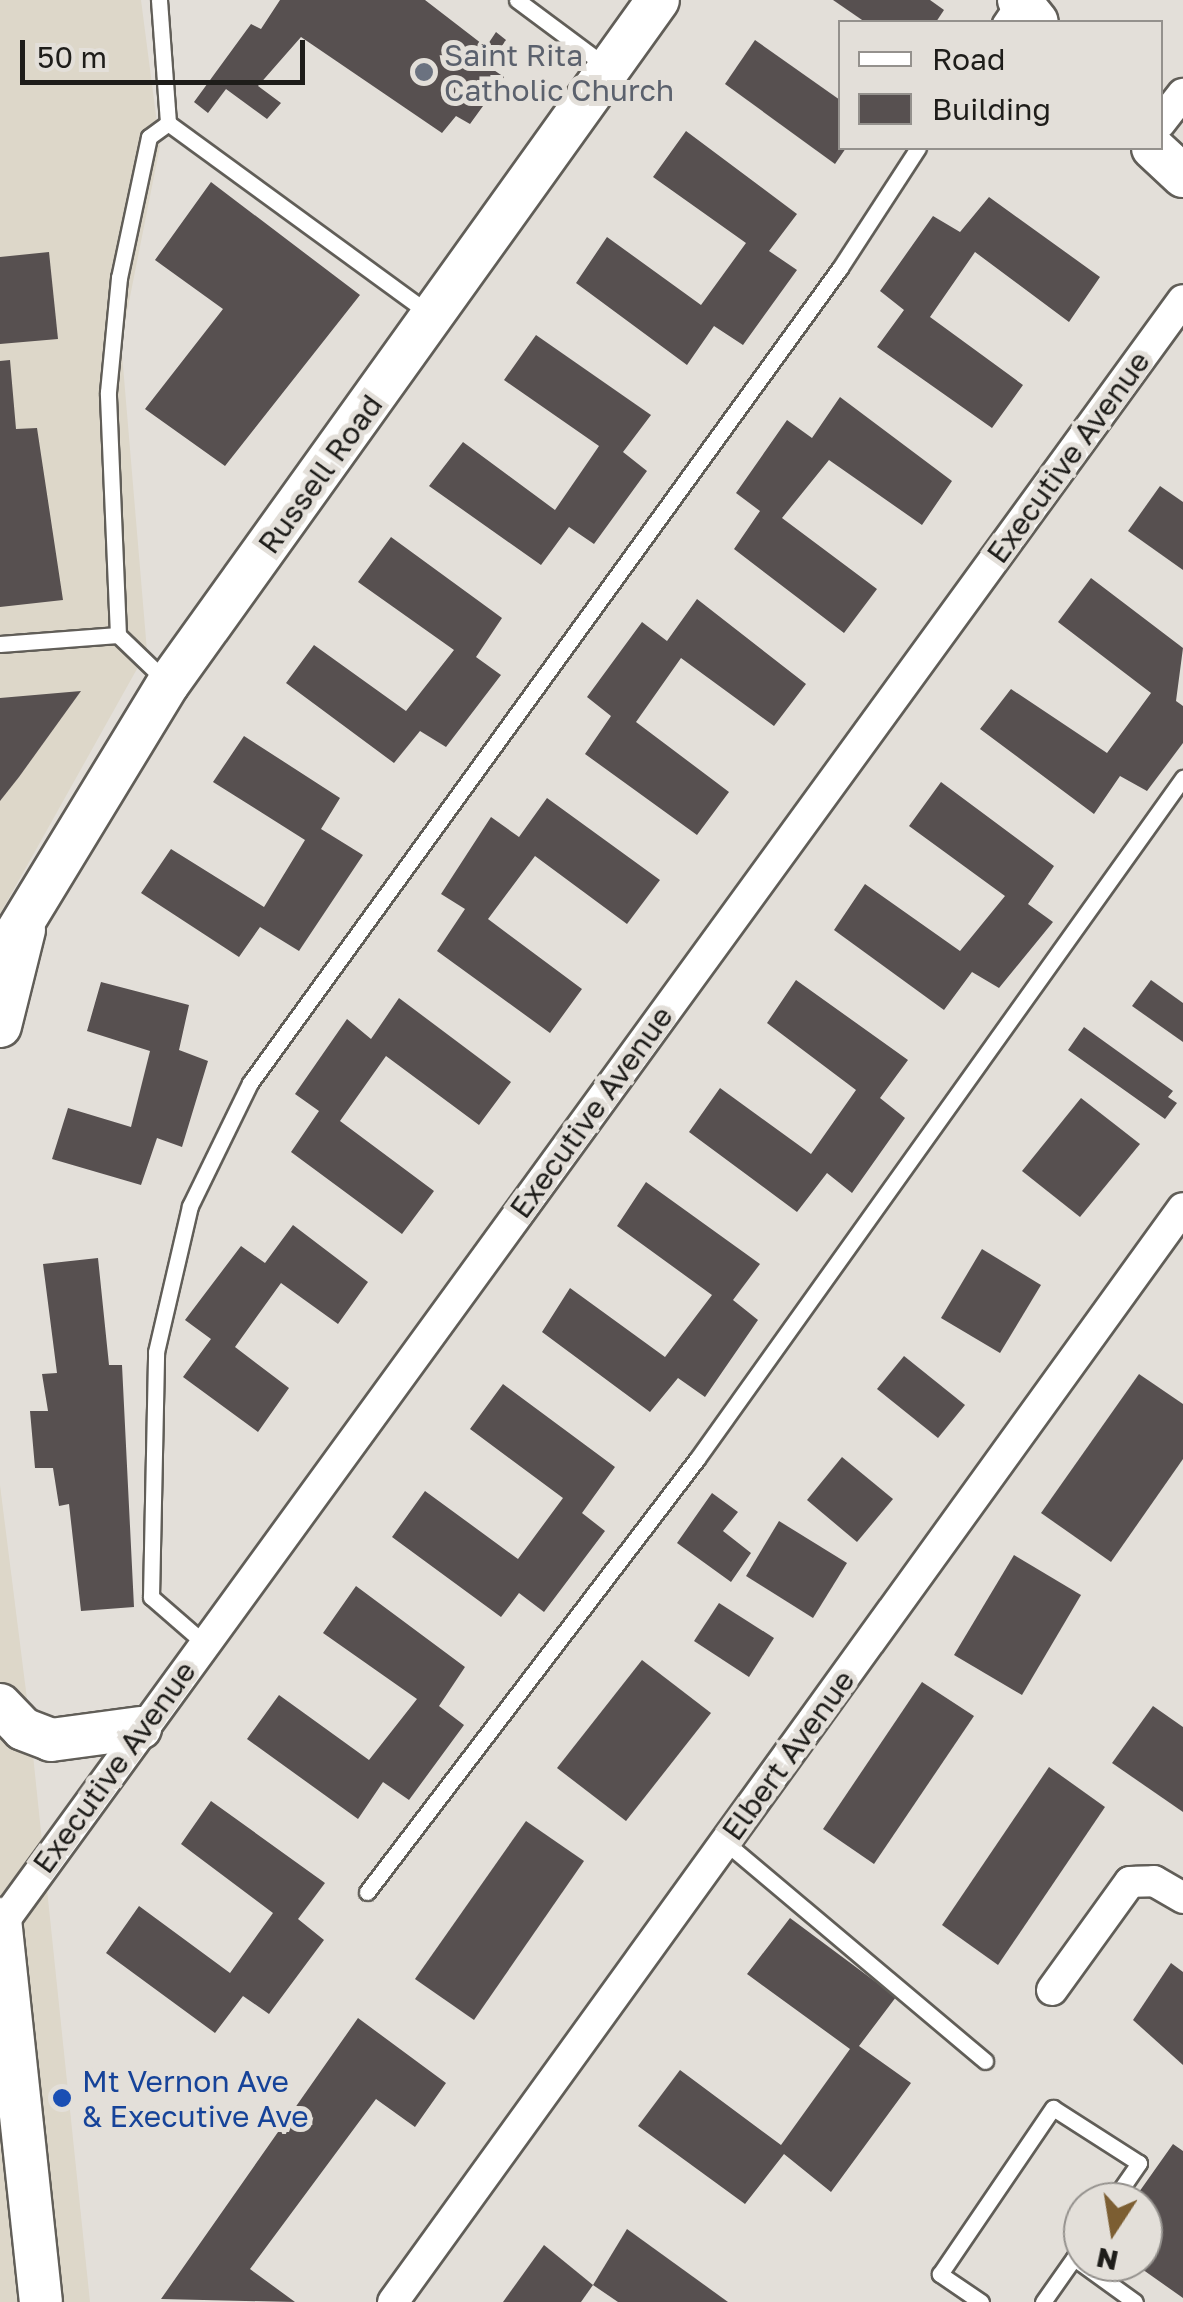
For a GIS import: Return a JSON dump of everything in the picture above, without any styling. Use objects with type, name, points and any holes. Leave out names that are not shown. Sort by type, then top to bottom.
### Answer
[{"type":"street","name":"Russell Road","points":[[0,1026],[12,945],[91,799],[168,684],[658,0]]},
{"type":"street","points":[[1017,0],[1035,20]]},
{"type":"street","points":[[1163,119],[1183,94]]},
{"type":"street","points":[[1155,150],[1183,176]]},
{"type":"street","name":"Executive Avenue","points":[[0,1922],[1183,300]]},
{"type":"street","name":"Elbert Avenue","points":[[392,2302],[1183,1208]]},
{"type":"street","points":[[0,1705],[24,1729],[50,1740],[140,1728]]},
{"type":"street","points":[[1052,1990],[1130,1882],[1154,1882],[1183,1898]]},
{"type":"street","points":[[0,1922],[41,2302]]},
{"type":"lane","points":[[159,0],[168,123],[434,316]]},
{"type":"lane","points":[[516,0],[610,69]]},
{"type":"lane","points":[[1002,20],[1017,0]]},
{"type":"lane","points":[[168,123],[149,136],[120,278],[108,392],[118,636],[168,684]]},
{"type":"lane","points":[[204,1643],[150,1598],[156,1352],[190,1206],[250,1083],[917,150]]},
{"type":"lane","points":[[0,644],[118,636]]},
{"type":"lane","points":[[367,1892],[697,1459],[1183,778]]},
{"type":"lane","points":[[725,1842],[986,2061]]},
{"type":"lane","points":[[981,2302],[940,2274],[1053,2108],[1138,2163],[1125,2182]]},
{"type":"lane","points":[[1043,2302],[1063,2273]]},
{"type":"lane","points":[[1112,2282],[1135,2302]]},
{"type":"shaded area","points":[[0,0],[141,0],[160,146],[121,342],[147,651],[0,914]]},
{"type":"shaded area","points":[[0,1485],[28,1707],[90,2302],[0,2302]]},
{"type":"building","name":"Saint Rita Catholic Church","points":[[280,0],[425,0],[486,47],[496,32],[506,40],[488,66],[504,77],[470,124],[456,116],[442,133],[301,37],[258,86],[281,103],[267,119],[226,89],[208,113],[194,102],[251,24],[261,29]]},
{"type":"building","points":[[833,0],[930,0],[944,10],[937,20],[862,20]]},
{"type":"building","points":[[755,40],[838,99],[838,150],[845,150],[835,164],[725,84]]},
{"type":"building","points":[[686,131],[797,214],[769,251],[797,270],[743,345],[714,326],[687,365],[576,283],[607,237],[701,305],[746,243],[653,177]]},
{"type":"building","points":[[211,182],[360,295],[225,466],[145,409],[223,309],[155,260]]},
{"type":"building","points":[[989,197],[1100,277],[1069,322],[975,252],[930,317],[1023,385],[992,428],[877,347],[904,310],[880,291],[933,216],[960,232]]},
{"type":"building","points":[[49,252],[58,339],[0,344],[0,257]]},
{"type":"building","points":[[536,335],[651,415],[623,452],[647,471],[594,544],[569,527],[541,565],[429,486],[463,442],[555,510],[599,446],[504,380]]},
{"type":"building","points":[[10,360],[16,429],[37,428],[63,600],[0,607],[0,361]]},
{"type":"building","points":[[840,397],[952,481],[922,525],[829,460],[782,518],[877,589],[844,633],[734,549],[760,511],[736,493],[787,420],[812,438]]},
{"type":"building","points":[[1160,486],[1183,502],[1183,570],[1128,531]]},
{"type":"building","points":[[391,537],[502,618],[476,657],[501,675],[446,747],[420,731],[394,763],[286,683],[314,645],[406,711],[454,650],[358,582]]},
{"type":"building","points":[[1091,578],[1183,648],[1176,701],[1183,706],[1183,743],[1147,791],[1120,776],[1094,814],[980,729],[1011,689],[1107,753],[1151,693],[1058,622]]},
{"type":"building","points":[[697,599],[806,684],[774,726],[681,658],[636,722],[729,792],[697,835],[585,754],[611,716],[587,697],[642,622],[667,641]]},
{"type":"building","points":[[81,691],[19,777],[0,801],[0,698]]},
{"type":"building","points":[[244,736],[340,798],[321,829],[363,855],[299,951],[260,927],[239,957],[141,893],[171,849],[264,907],[305,840],[213,782]]},
{"type":"building","points":[[941,782],[1054,866],[1028,904],[1053,922],[999,988],[972,972],[944,1010],[834,930],[865,884],[960,951],[1005,896],[909,826]]},
{"type":"building","points":[[547,798],[660,880],[627,924],[535,856],[488,919],[582,989],[550,1033],[437,951],[465,909],[441,894],[491,817],[519,837]]},
{"type":"building","points":[[796,980],[908,1060],[880,1098],[905,1118],[852,1193],[827,1173],[797,1212],[689,1132],[720,1088],[811,1154],[856,1090],[767,1023]]},
{"type":"building","points":[[1151,980],[1183,1003],[1183,1042],[1132,1006]]},
{"type":"building","points":[[101,982],[189,1005],[179,1050],[208,1061],[182,1147],[157,1138],[141,1185],[52,1159],[68,1108],[131,1127],[150,1051],[87,1031]]},
{"type":"building","points":[[399,998],[511,1082],[479,1125],[386,1056],[340,1121],[434,1191],[402,1234],[291,1152],[319,1111],[295,1094],[347,1019],[371,1039]]},
{"type":"building","points":[[1084,1027],[1173,1091],[1168,1097],[1177,1103],[1165,1119],[1068,1050]]},
{"type":"building","points":[[1081,1098],[1140,1144],[1080,1217],[1022,1171]]},
{"type":"building","points":[[646,1182],[760,1264],[733,1300],[758,1320],[705,1397],[678,1378],[650,1412],[542,1332],[570,1288],[665,1357],[712,1295],[617,1226]]},
{"type":"building","points":[[293,1225],[368,1282],[338,1324],[281,1283],[235,1347],[289,1388],[258,1432],[183,1377],[211,1339],[185,1320],[241,1246],[265,1263]]},
{"type":"building","points":[[982,1249],[1041,1285],[1000,1353],[941,1318]]},
{"type":"building","points":[[98,1258],[109,1365],[122,1365],[134,1607],[81,1611],[69,1504],[59,1506],[53,1468],[35,1468],[30,1411],[48,1411],[42,1374],[57,1373],[43,1264]]},
{"type":"building","points":[[904,1356],[965,1405],[938,1438],[877,1389]]},
{"type":"building","points":[[1139,1374],[1183,1404],[1183,1459],[1111,1562],[1041,1513]]},
{"type":"building","points":[[503,1384],[615,1467],[582,1513],[605,1531],[544,1612],[519,1593],[501,1617],[392,1537],[425,1491],[518,1559],[563,1498],[470,1429]]},
{"type":"building","points":[[842,1457],[893,1499],[857,1542],[807,1500]]},
{"type":"building","points":[[712,1493],[738,1512],[723,1531],[751,1553],[731,1582],[677,1543]]},
{"type":"building","points":[[779,1521],[847,1563],[813,1618],[746,1576]]},
{"type":"building","points":[[1014,1555],[1081,1595],[1022,1695],[954,1655]]},
{"type":"building","points":[[356,1586],[465,1667],[439,1706],[464,1725],[409,1800],[383,1782],[358,1819],[247,1739],[279,1695],[369,1760],[417,1699],[323,1633]]},
{"type":"building","points":[[719,1603],[774,1638],[749,1677],[694,1641]]},
{"type":"building","points":[[642,1660],[711,1713],[626,1821],[557,1768]]},
{"type":"building","points":[[922,1682],[974,1716],[874,1864],[823,1829]]},
{"type":"building","points":[[1153,1706],[1183,1727],[1183,1812],[1112,1763]]},
{"type":"building","points":[[1049,1767],[1105,1807],[998,1965],[942,1925]]},
{"type":"building","points":[[211,1801],[325,1883],[298,1919],[324,1940],[269,2014],[243,1996],[215,2033],[106,1953],[139,1906],[230,1973],[273,1913],[181,1844]]},
{"type":"building","points":[[526,1821],[584,1861],[474,2020],[415,1979]]},
{"type":"building","points":[[790,1918],[896,1997],[859,2046],[911,2083],[831,2192],[784,2154],[745,2204],[638,2126],[680,2070],[781,2145],[850,2049],[747,1974]]},
{"type":"building","points":[[1171,1963],[1183,1972],[1183,2065],[1133,2020]]},
{"type":"building","points":[[358,2018],[446,2083],[415,2127],[376,2099],[250,2269],[295,2302],[161,2299]]},
{"type":"building","points":[[1173,2144],[1183,2151],[1183,2298],[1160,2282],[1163,2182],[1146,2182]]},
{"type":"building","points":[[627,2229],[728,2302],[618,2302],[593,2285]]},
{"type":"building","points":[[544,2245],[593,2285],[581,2302],[503,2302]]},
{"type":"place","name":"Saint Rita Catholic Church","points":[[424,72]]},
{"type":"place","name":"Mt Vernon Ave & Executive Ave","points":[[62,2098]]}]
